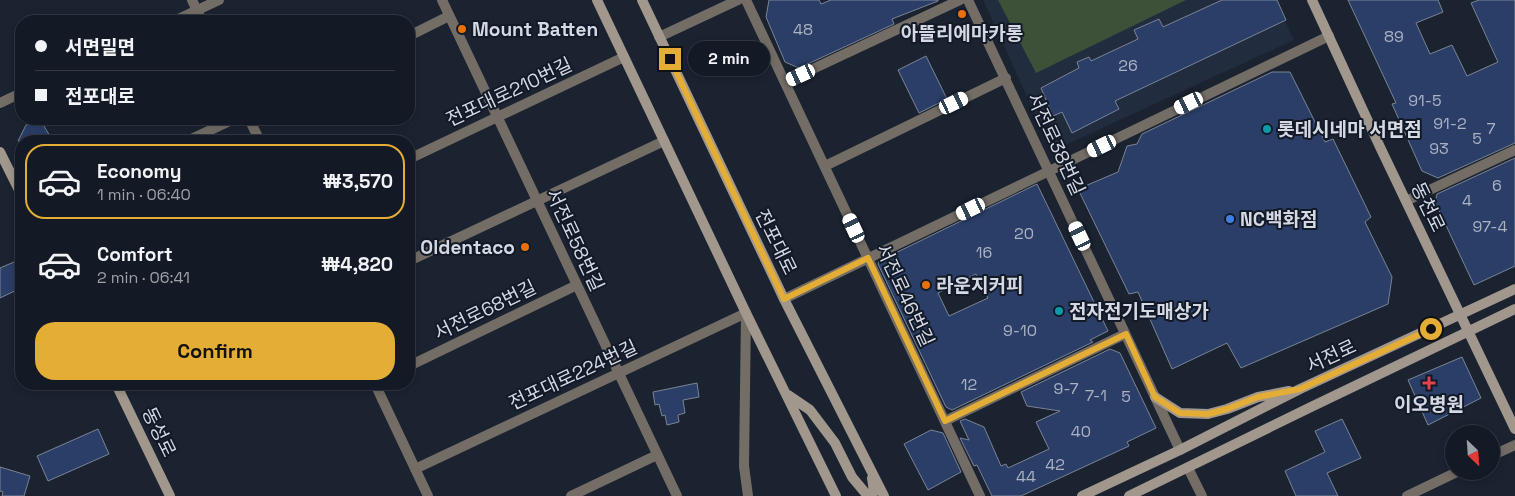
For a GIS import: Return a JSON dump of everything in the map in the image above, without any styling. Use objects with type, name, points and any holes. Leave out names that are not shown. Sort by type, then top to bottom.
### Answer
[{"type":"main road","points":[[597,0],[746,313],[788,395],[836,496]]},
{"type":"main road","name":"전포대로","points":[[642,0],[784,299],[882,493]]},
{"type":"main road","name":"동천로","points":[[1312,0],[1515,429]]},
{"type":"main road","points":[[0,152],[15,182]]},
{"type":"main road","name":"서전로","points":[[1082,496],[1180,450],[1300,389],[1515,289]]},
{"type":"main road","name":"서전로","points":[[1129,496],[1311,406],[1515,309]]},
{"type":"main road","points":[[1155,397],[1180,413],[1208,414],[1258,397],[1300,389]]},
{"type":"main road","name":"동성로","points":[[119,390],[170,496]]},
{"type":"main road","points":[[788,395],[810,410],[835,443],[852,477],[867,495],[874,492],[872,471]]},
{"type":"main road","points":[[882,493],[890,496]]},
{"type":"street","points":[[192,0],[199,15]]},
{"type":"street","points":[[187,15],[219,0]]},
{"type":"street","name":"서전로58번길","points":[[442,0],[677,496]]},
{"type":"street","points":[[660,38],[738,0]]},
{"type":"street","name":"서전로46번길","points":[[746,0],[980,496]]},
{"type":"street","points":[[785,82],[960,0]]},
{"type":"street","name":"서전로38번길","points":[[968,0],[1180,450]]},
{"type":"street","points":[[415,33],[450,16]]},
{"type":"street","points":[[784,299],[1329,36]]},
{"type":"street","name":"전포대로210번길","points":[[415,156],[624,57]]},
{"type":"street","name":"서전로38번길","points":[[824,166],[1006,78]]},
{"type":"street","points":[[0,103],[15,96]]},
{"type":"street","points":[[200,135],[221,125]]},
{"type":"street","points":[[415,258],[664,141]]},
{"type":"street","points":[[1406,201],[1515,150]]},
{"type":"street","name":"서전로68번길","points":[[415,363],[577,285]]},
{"type":"street","points":[[746,313],[744,466],[748,496]]},
{"type":"street","name":"전포대로224번길","points":[[415,469],[746,313]]},
{"type":"street","points":[[945,421],[1126,334]]},
{"type":"street","points":[[378,390],[428,496]]},
{"type":"street","points":[[1500,452],[1515,445]]},
{"type":"street","points":[[571,496],[658,454]]},
{"type":"street","points":[[1188,468],[1202,496]]},
{"type":"street","points":[[1408,496],[1445,478]]},
{"type":"shaded area","points":[[983,0],[1275,0],[1294,40],[1052,151]]},
{"type":"green space","points":[[998,0],[1186,0],[1036,73]]},
{"type":"building","points":[[769,0],[819,0],[821,4],[831,0],[938,1],[892,19],[894,24],[799,68],[785,62],[766,17]]},
{"type":"building","points":[[1222,0],[1277,0],[1286,20],[1115,101],[1119,109],[1072,133],[1062,112],[1053,116],[1041,88],[1079,68],[1077,62],[1089,57],[1091,61],[1138,39],[1134,30],[1159,19],[1163,27]]},
{"type":"building","points":[[1348,0],[1438,0],[1443,12],[1416,23],[1430,54],[1452,45],[1467,76],[1498,62],[1471,3],[1479,0],[1515,0],[1515,143],[1438,178],[1422,171],[1392,104],[1396,103]]},
{"type":"building","points":[[926,56],[947,99],[919,113],[898,70]]},
{"type":"building","name":"NC백화점","points":[[1272,72],[1290,72],[1325,142],[1333,139],[1371,217],[1365,222],[1392,277],[1388,304],[1241,368],[1227,343],[1172,369],[1138,292],[1129,294],[1078,189],[1118,172],[1127,146],[1137,144],[1142,134]]},
{"type":"building","points":[[26,125],[43,125],[49,135],[21,135]]},
{"type":"building","points":[[1515,158],[1515,266],[1474,285],[1435,202],[1437,194]]},
{"type":"building","points":[[1037,184],[1108,331],[1090,340],[1093,342],[952,410],[946,407],[878,264],[879,261]],"holes":[[[976,274],[988,298],[949,316],[938,293]]]},
{"type":"building","points":[[15,262],[15,291],[0,298],[0,268]]},
{"type":"building","points":[[1110,349],[1120,353],[1156,428],[1127,442],[1129,446],[1021,496],[992,496],[977,465],[974,466],[960,438],[969,440],[960,421],[965,419],[984,427],[1001,466],[1006,464],[1008,468],[1049,449],[1036,422],[1060,411],[1027,406],[1021,392]]},
{"type":"building","points":[[1462,357],[1481,398],[1428,425],[1408,380]]},
{"type":"building","points":[[697,383],[699,397],[683,400],[685,413],[678,415],[679,422],[667,425],[665,415],[662,416],[659,404],[655,405],[653,392]]},
{"type":"building","points":[[1342,419],[1361,458],[1327,473],[1338,496],[1296,496],[1285,471],[1325,452],[1315,431]]},
{"type":"building","points":[[98,429],[109,454],[48,481],[37,456]]},
{"type":"building","points":[[931,430],[943,433],[961,472],[928,490],[904,444]]},
{"type":"building","points":[[0,467],[30,476],[24,496],[2,496],[3,492],[0,491]]},
{"type":"place","name":"아뜰리에마카롱","points":[[962,14]]},
{"type":"place","name":"Mount Batten","points":[[462,29]]},
{"type":"place","name":"롯데시네마 서면점","points":[[1267,129]]},
{"type":"place","name":"NC백화점","points":[[1230,219]]},
{"type":"place","name":"Oldentaco","points":[[525,247]]},
{"type":"place","name":"라운지커피","points":[[926,285]]},
{"type":"place","name":"전자전기도매상가","points":[[1059,311]]},
{"type":"place","name":"이오병원","points":[[1429,383]]},
{"type":"route","points":[[670,59],[784,299],[868,258],[945,421],[1126,334],[1155,397],[1180,413],[1208,414],[1258,397],[1300,389],[1431,329]]}]
